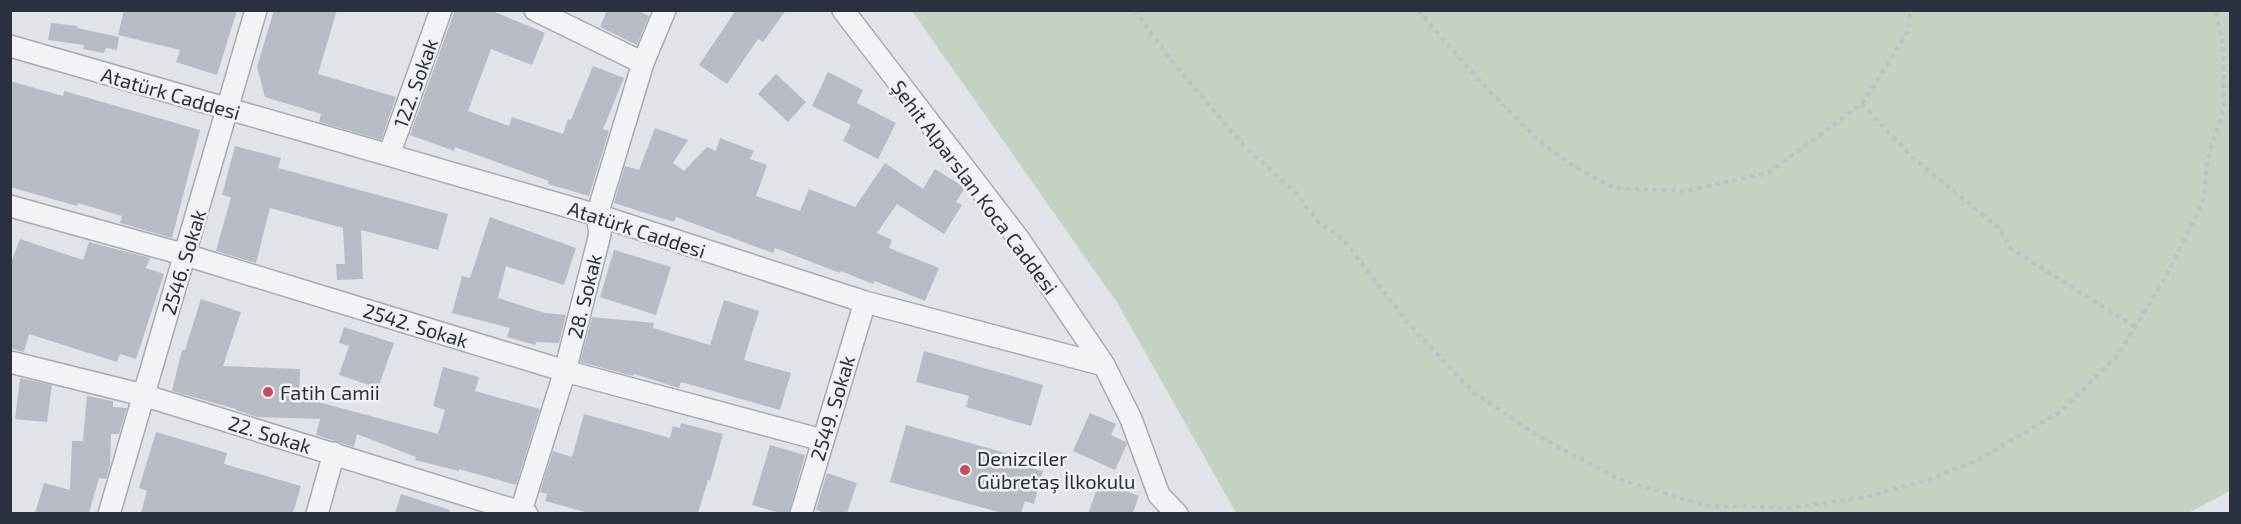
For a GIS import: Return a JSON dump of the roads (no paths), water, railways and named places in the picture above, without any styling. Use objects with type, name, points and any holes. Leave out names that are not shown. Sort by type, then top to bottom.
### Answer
[{"type":"street","name":"2546. Sokak","points":[[109,513],[256,10]]},
{"type":"street","name":"122. Sokak","points":[[389,155],[441,10]]},
{"type":"street","points":[[535,10],[643,63]]},
{"type":"street","name":"28. Sokak","points":[[522,513],[566,371],[600,234],[597,215],[643,63],[666,10]]},
{"type":"street","name":"Şehit Alparslan Koca Caddesi","points":[[843,10],[1018,238],[1104,366]]},
{"type":"street","name":"Atatürk Caddesi","points":[[10,46],[597,215],[865,302],[1104,366]]},
{"type":"street","name":"2542. Sokak","points":[[10,206],[186,255],[566,371],[822,440]]},
{"type":"street","name":"2549. Sokak","points":[[801,513],[865,302]]},
{"type":"street","name":"22. Sokak","points":[[10,362],[143,395],[522,513]]},
{"type":"street","points":[[1104,366],[1131,419],[1156,504],[1178,513]]},
{"type":"street","points":[[317,513],[334,453]]},
{"type":"place","name":"Fatih Camii","points":[[268,392]]},
{"type":"place","name":"Denizciler Gübretaş İlkokulu","points":[[965,470]]}]
